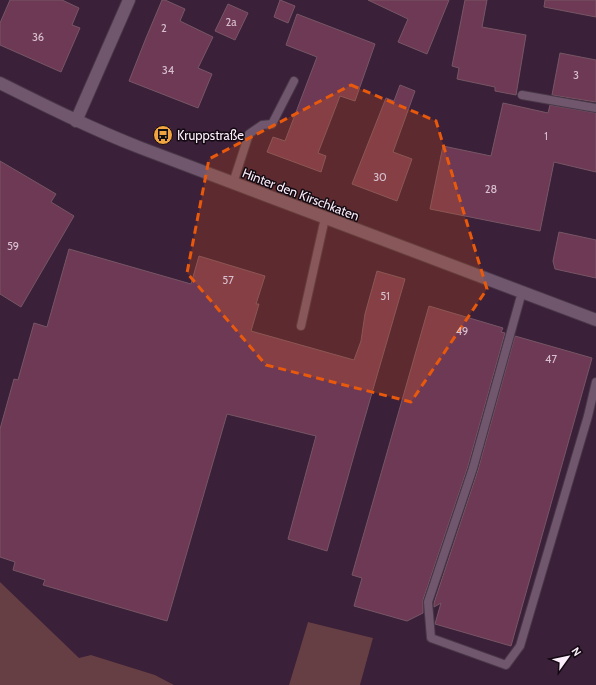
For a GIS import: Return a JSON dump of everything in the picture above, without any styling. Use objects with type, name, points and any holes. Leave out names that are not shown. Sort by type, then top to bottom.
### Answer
[{"type":"street","points":[[76,121],[129,0]]},
{"type":"street","name":"Hinter den Kirschkaten","points":[[0,83],[76,121],[141,148],[596,320]]},
{"type":"lane","points":[[233,183],[249,134],[262,125],[272,124],[294,81]]},
{"type":"lane","points":[[522,95],[596,108]]},
{"type":"lane","points":[[301,326],[325,218]]},
{"type":"lane","points":[[522,292],[473,468],[428,602],[431,638],[506,665],[520,646],[596,382]]},
{"type":"highlighted area","points":[[351,85],[436,121],[487,289],[411,402],[266,365],[187,273],[209,159]]},
{"type":"shaded area","points":[[0,0],[596,0],[596,685],[360,685],[373,638],[308,622],[289,685],[174,685],[155,675],[91,655],[79,659],[0,582]]},
{"type":"shaded area","points":[[0,582],[79,658],[91,655],[155,675],[174,685],[0,685]]},
{"type":"shaded area","points":[[308,622],[373,638],[360,685],[289,685]]},
{"type":"building","points":[[10,0],[62,0],[79,8],[72,25],[80,28],[61,72],[0,45],[0,23]]},
{"type":"building","points":[[162,0],[185,9],[180,21],[213,37],[198,68],[212,74],[198,108],[129,81]]},
{"type":"building","points":[[280,0],[295,6],[288,23],[274,17]]},
{"type":"building","points":[[368,0],[449,0],[427,54],[398,42],[408,19]]},
{"type":"building","points":[[465,0],[487,0],[482,27],[526,35],[516,95],[495,91],[495,87],[457,79],[459,68],[452,66]]},
{"type":"building","points":[[545,0],[596,0],[596,17],[544,7]]},
{"type":"building","points":[[228,4],[248,13],[235,40],[215,31]]},
{"type":"building","points":[[297,14],[375,44],[355,101],[340,96],[318,153],[326,156],[321,172],[267,152],[273,137],[285,141],[317,57],[286,45]]},
{"type":"building","points":[[560,53],[596,60],[596,102],[552,95]]},
{"type":"building","points":[[400,85],[415,91],[393,152],[412,159],[397,201],[352,184],[386,98],[394,101]]},
{"type":"building","points":[[503,103],[548,113],[550,105],[596,113],[596,172],[554,162],[540,231],[430,209],[443,146],[491,156]]},
{"type":"building","points":[[0,161],[56,194],[51,202],[74,216],[21,307],[0,294]]},
{"type":"building","points":[[559,232],[596,240],[596,278],[555,269],[553,261]]},
{"type":"building","points":[[69,249],[191,284],[199,256],[265,276],[256,304],[259,304],[251,331],[354,360],[361,341],[365,314],[377,271],[405,279],[327,551],[288,539],[316,436],[227,414],[167,621],[43,585],[45,580],[13,570],[15,562],[0,557],[0,429],[14,379],[18,380],[34,323],[47,327]]},
{"type":"building","points":[[429,306],[503,328],[501,332],[505,333],[468,466],[423,600],[423,613],[407,621],[354,606],[362,578],[352,575]]},
{"type":"building","points":[[515,336],[592,358],[511,646],[435,624],[441,603],[434,607],[434,603],[478,470]]},
{"type":"place","name":"Kruppstraße","points":[[163,135]]}]
